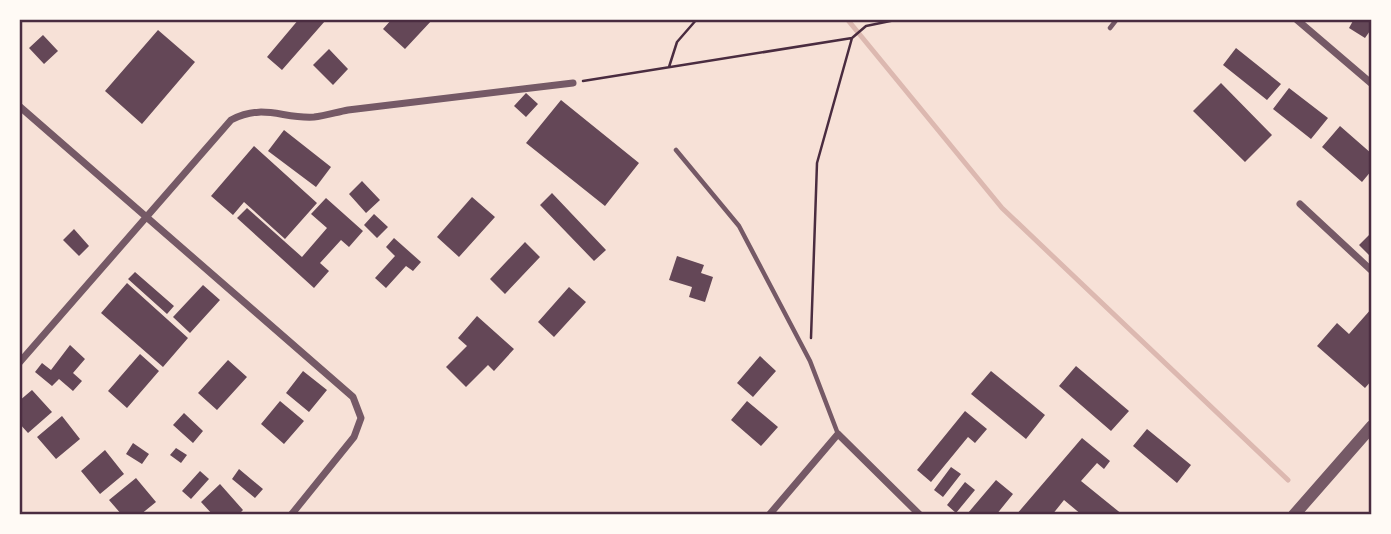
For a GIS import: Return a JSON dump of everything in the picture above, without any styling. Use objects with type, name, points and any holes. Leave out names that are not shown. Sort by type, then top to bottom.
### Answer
[{"type":"street","points":[[1296,19],[1372,84]]},
{"type":"street","points":[[19,363],[231,120],[247,112],[274,111],[313,117],[348,110],[573,83]]},
{"type":"street","points":[[19,106],[353,397],[361,418],[354,437],[291,515]]},
{"type":"street","points":[[1300,204],[1372,271]]},
{"type":"street","points":[[1294,515],[1372,426]]},
{"type":"street","points":[[769,515],[838,434],[920,515]]},
{"type":"lane","points":[[1110,28],[1117,19]]},
{"type":"lane","points":[[676,150],[740,226],[810,361],[838,434]]},
{"type":"path","points":[[669,67],[677,42],[698,19]]},
{"type":"path","points":[[866,26],[868,19]]},
{"type":"path","points":[[573,83],[852,38],[866,26],[900,19]]},
{"type":"path","points":[[810,361],[817,163],[852,38]]},
{"type":"building","points":[[299,19],[325,21],[282,70],[267,57]]},
{"type":"building","points":[[392,19],[433,19],[405,49],[383,29]]},
{"type":"building","points":[[1354,19],[1372,19],[1372,28],[1365,38],[1349,28]]},
{"type":"building","points":[[158,30],[195,62],[142,124],[105,91]]},
{"type":"building","points":[[43,35],[58,51],[44,64],[29,48]]},
{"type":"building","points":[[1236,48],[1281,84],[1267,100],[1223,65]]},
{"type":"building","points":[[329,49],[348,69],[333,85],[313,65]]},
{"type":"building","points":[[1221,83],[1272,135],[1245,162],[1193,111]]},
{"type":"building","points":[[1289,88],[1328,118],[1311,139],[1273,109]]},
{"type":"building","points":[[526,93],[538,104],[526,117],[514,106]]},
{"type":"building","points":[[561,100],[639,163],[605,206],[526,143]]},
{"type":"building","points":[[1340,126],[1372,154],[1372,170],[1362,182],[1322,147]]},
{"type":"building","points":[[284,130],[331,167],[316,187],[268,151]]},
{"type":"building","points":[[254,146],[317,203],[285,239],[244,202],[233,215],[211,196]]},
{"type":"building","points":[[362,181],[380,200],[366,213],[349,194]]},
{"type":"building","points":[[552,193],[606,250],[594,261],[540,205]]},
{"type":"building","points":[[472,197],[495,217],[459,257],[437,237]]},
{"type":"building","points":[[326,198],[363,231],[349,247],[341,240],[320,263],[329,271],[314,288],[237,218],[247,208],[302,257],[327,228],[311,214]]},
{"type":"building","points":[[374,214],[388,227],[377,238],[364,225]]},
{"type":"building","points":[[74,229],[89,246],[79,256],[63,240]]},
{"type":"building","points":[[1372,232],[1372,258],[1359,245]]},
{"type":"building","points":[[394,238],[421,262],[413,271],[406,266],[386,288],[375,278],[395,256],[386,247]]},
{"type":"building","points":[[525,242],[540,257],[505,294],[490,279]]},
{"type":"building","points":[[677,256],[704,265],[701,273],[713,277],[705,302],[689,297],[692,287],[669,280]]},
{"type":"building","points":[[135,272],[174,306],[167,314],[128,279]]},
{"type":"building","points":[[127,283],[188,338],[163,367],[101,313]]},
{"type":"building","points":[[203,285],[220,300],[190,333],[173,317]]},
{"type":"building","points":[[569,287],[586,302],[554,337],[538,322]]},
{"type":"building","points":[[1372,308],[1372,380],[1365,388],[1317,346],[1337,323],[1349,334]]},
{"type":"building","points":[[477,316],[514,349],[494,371],[488,365],[466,387],[446,367],[467,346],[458,338]]},
{"type":"building","points":[[70,345],[85,359],[73,373],[82,381],[73,391],[59,379],[52,386],[35,372],[42,363],[51,370]]},
{"type":"building","points":[[140,354],[159,371],[127,408],[108,391]]},
{"type":"building","points":[[760,356],[776,371],[753,397],[737,383]]},
{"type":"building","points":[[228,360],[247,377],[217,410],[198,393]]},
{"type":"building","points":[[1076,366],[1129,411],[1111,431],[1059,386]]},
{"type":"building","points":[[303,371],[327,390],[309,412],[286,393]]},
{"type":"building","points":[[991,371],[1045,415],[1026,439],[971,394]]},
{"type":"building","points":[[32,390],[52,412],[28,433],[19,423],[19,401]]},
{"type":"building","points":[[280,401],[304,421],[284,444],[261,424]]},
{"type":"building","points":[[747,401],[778,427],[761,446],[731,420]]},
{"type":"building","points":[[965,411],[987,429],[975,443],[968,437],[931,482],[917,470]]},
{"type":"building","points":[[184,413],[203,431],[193,443],[173,425]]},
{"type":"building","points":[[62,416],[80,439],[56,459],[37,437]]},
{"type":"building","points":[[1147,429],[1191,465],[1177,483],[1133,446]]},
{"type":"building","points":[[1082,438],[1110,461],[1104,469],[1097,463],[1081,481],[1123,515],[1082,515],[1064,500],[1052,515],[1016,515]]},
{"type":"building","points":[[133,443],[149,454],[142,464],[126,454]]},
{"type":"building","points":[[176,448],[187,455],[181,463],[170,455]]},
{"type":"building","points":[[105,450],[124,474],[100,494],[81,471]]},
{"type":"building","points":[[951,467],[961,474],[943,497],[934,490]]},
{"type":"building","points":[[239,469],[263,489],[255,498],[232,479]]},
{"type":"building","points":[[200,471],[209,479],[191,499],[182,491]]},
{"type":"building","points":[[136,478],[156,502],[140,515],[122,515],[109,500]]},
{"type":"building","points":[[996,480],[1013,494],[996,515],[968,513]]},
{"type":"building","points":[[965,482],[975,490],[956,513],[947,505]]},
{"type":"building","points":[[220,484],[243,510],[238,515],[213,515],[201,502]]},
{"type":"waterway","points":[[847,19],[1002,208],[1288,480]]}]
